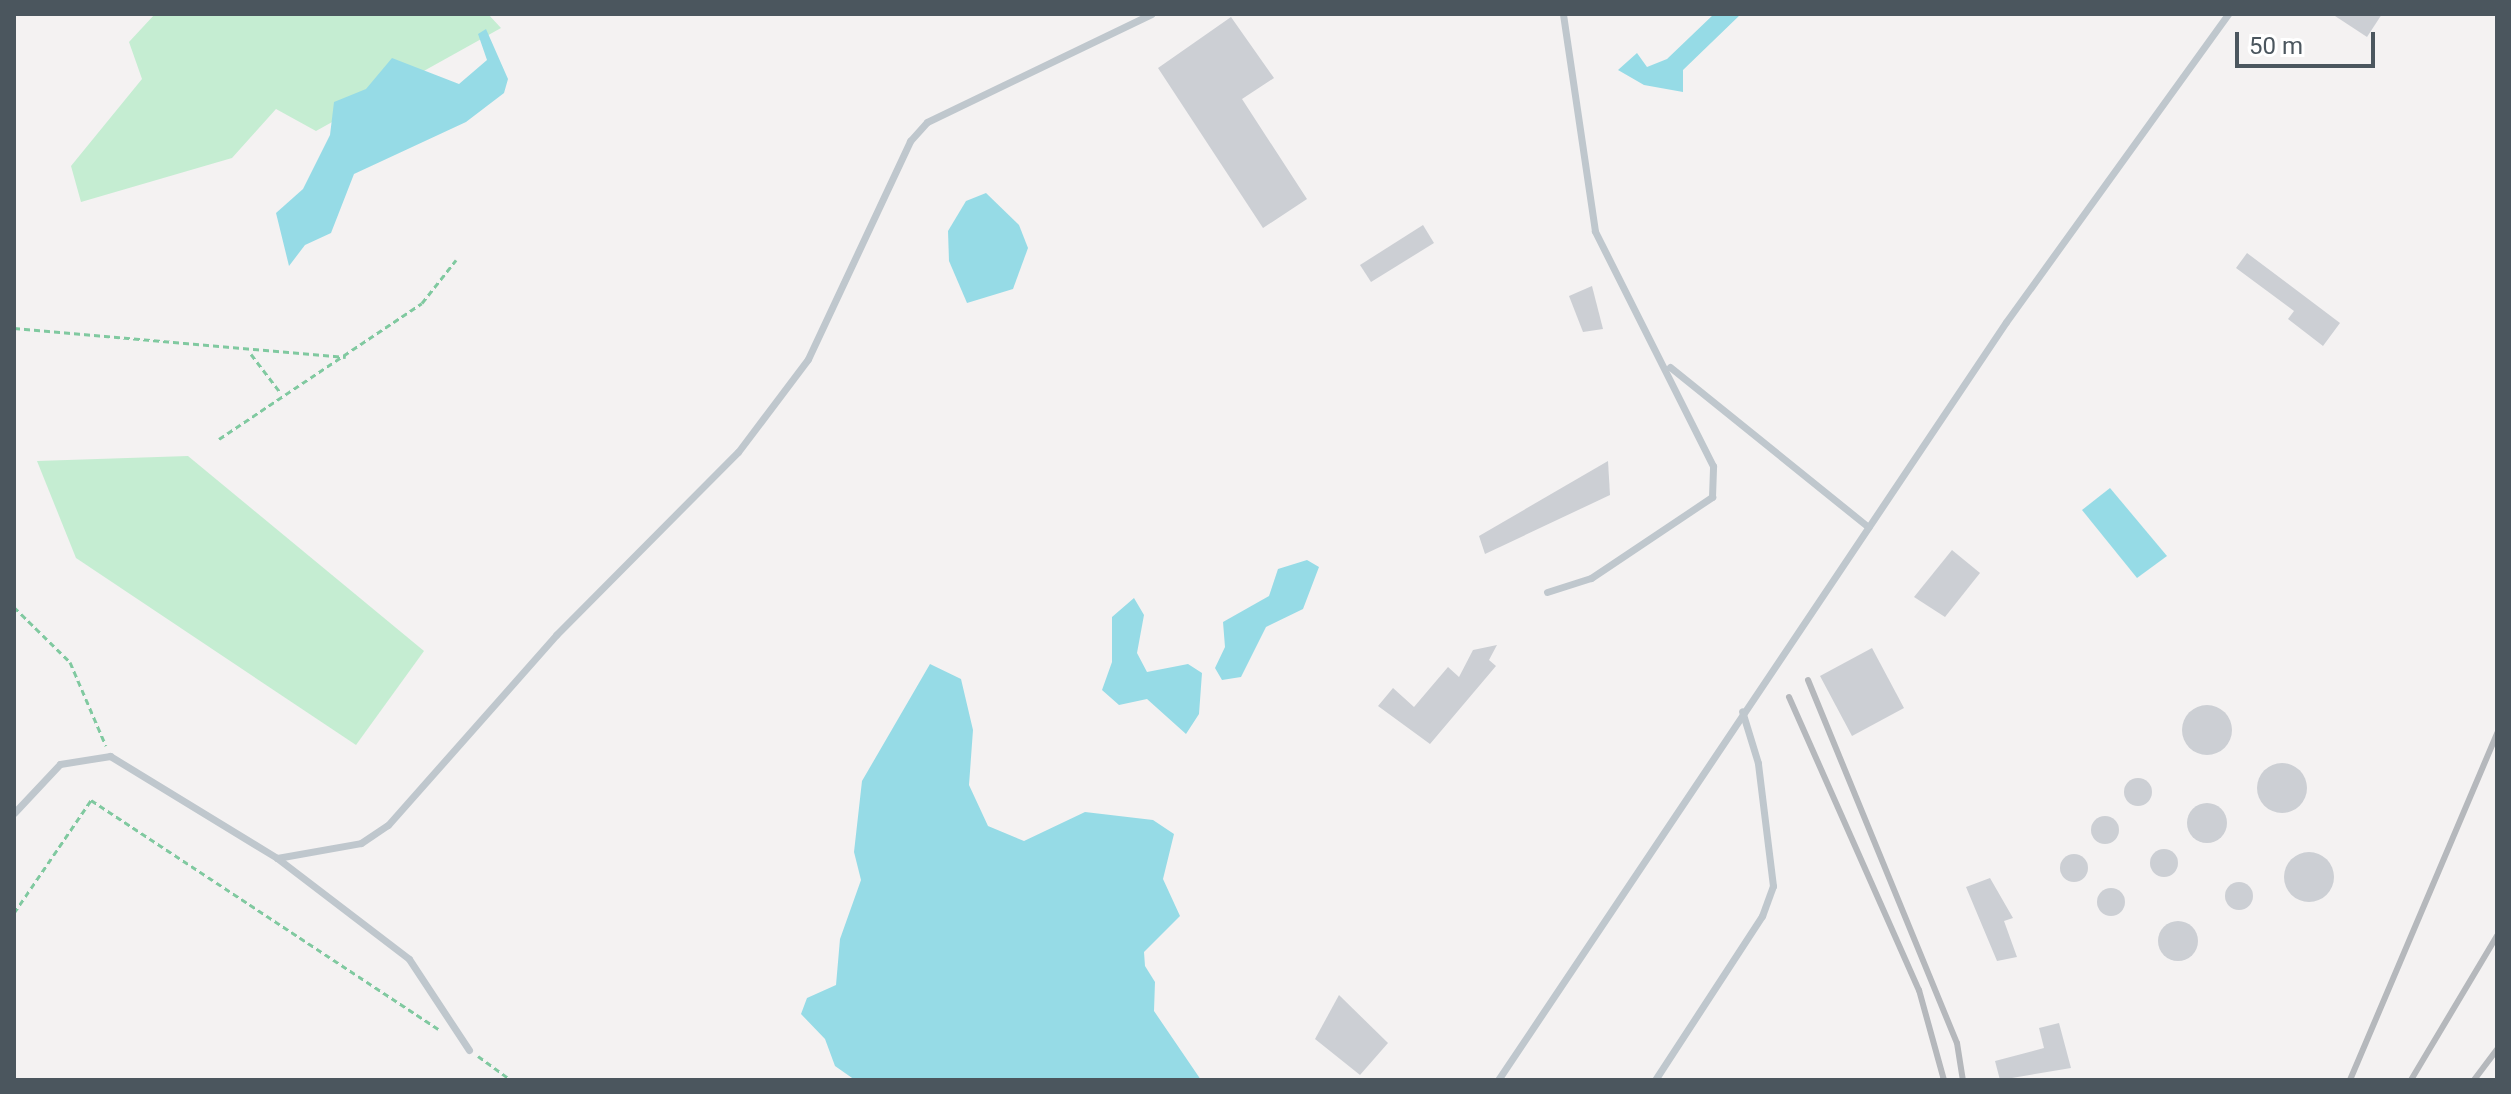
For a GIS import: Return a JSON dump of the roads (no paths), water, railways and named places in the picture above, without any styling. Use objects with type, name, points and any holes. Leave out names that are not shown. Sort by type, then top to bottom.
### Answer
[{"type":"lane","points":[[277,858],[361,843],[388,825],[556,635],[738,452],[808,359],[910,141],[927,122],[1151,14]]},
{"type":"lane","points":[[1547,592],[1591,578],[1712,497],[1713,466],[1666,364],[1595,231],[1563,14]]},
{"type":"lane","points":[[1498,1080],[1742,711],[1868,527],[2228,14]]},
{"type":"lane","points":[[1666,364],[1868,527]]},
{"type":"lane","points":[[1655,1080],[1762,916],[1773,886],[1758,763],[1742,711]]},
{"type":"lane","points":[[14,813],[60,764],[110,756],[277,858],[409,959],[469,1050]]},
{"type":"water","points":[[1714,14],[1741,14],[1683,70],[1683,92],[1644,85],[1618,70],[1637,53],[1647,67],[1667,59]]},
{"type":"water","points":[[486,29],[508,79],[504,93],[466,122],[354,174],[331,233],[305,245],[289,266],[276,213],[303,189],[330,135],[334,102],[366,89],[392,58],[459,84],[487,60],[478,34]]},
{"type":"water","points":[[986,193],[1019,225],[1028,248],[1013,289],[967,303],[949,261],[948,231],[966,201]]},
{"type":"water","points":[[2110,488],[2167,556],[2137,578],[2082,510]]},
{"type":"water","points":[[1307,560],[1319,567],[1303,609],[1266,627],[1241,677],[1222,680],[1215,668],[1225,647],[1223,622],[1269,596],[1278,569]]},
{"type":"water","points":[[1134,598],[1144,615],[1137,653],[1147,672],[1188,664],[1202,673],[1199,714],[1186,734],[1147,699],[1119,705],[1102,690],[1112,662],[1112,617]]},
{"type":"water","points":[[930,664],[961,679],[973,730],[969,785],[988,826],[1024,841],[1085,812],[1153,820],[1174,834],[1163,879],[1180,916],[1144,952],[1145,966],[1155,982],[1154,1011],[1201,1080],[855,1080],[835,1066],[825,1039],[801,1014],[807,998],[836,985],[840,939],[861,880],[854,852],[862,781]]},
{"type":"railway","points":[[1808,680],[1957,1043],[1963,1080]]},
{"type":"railway","points":[[1789,697],[1919,990],[1944,1080]]},
{"type":"railway","points":[[2350,1080],[2497,733]]},
{"type":"railway","points":[[2411,1080],[2497,936]]},
{"type":"railway","points":[[2474,1080],[2497,1049]]}]
